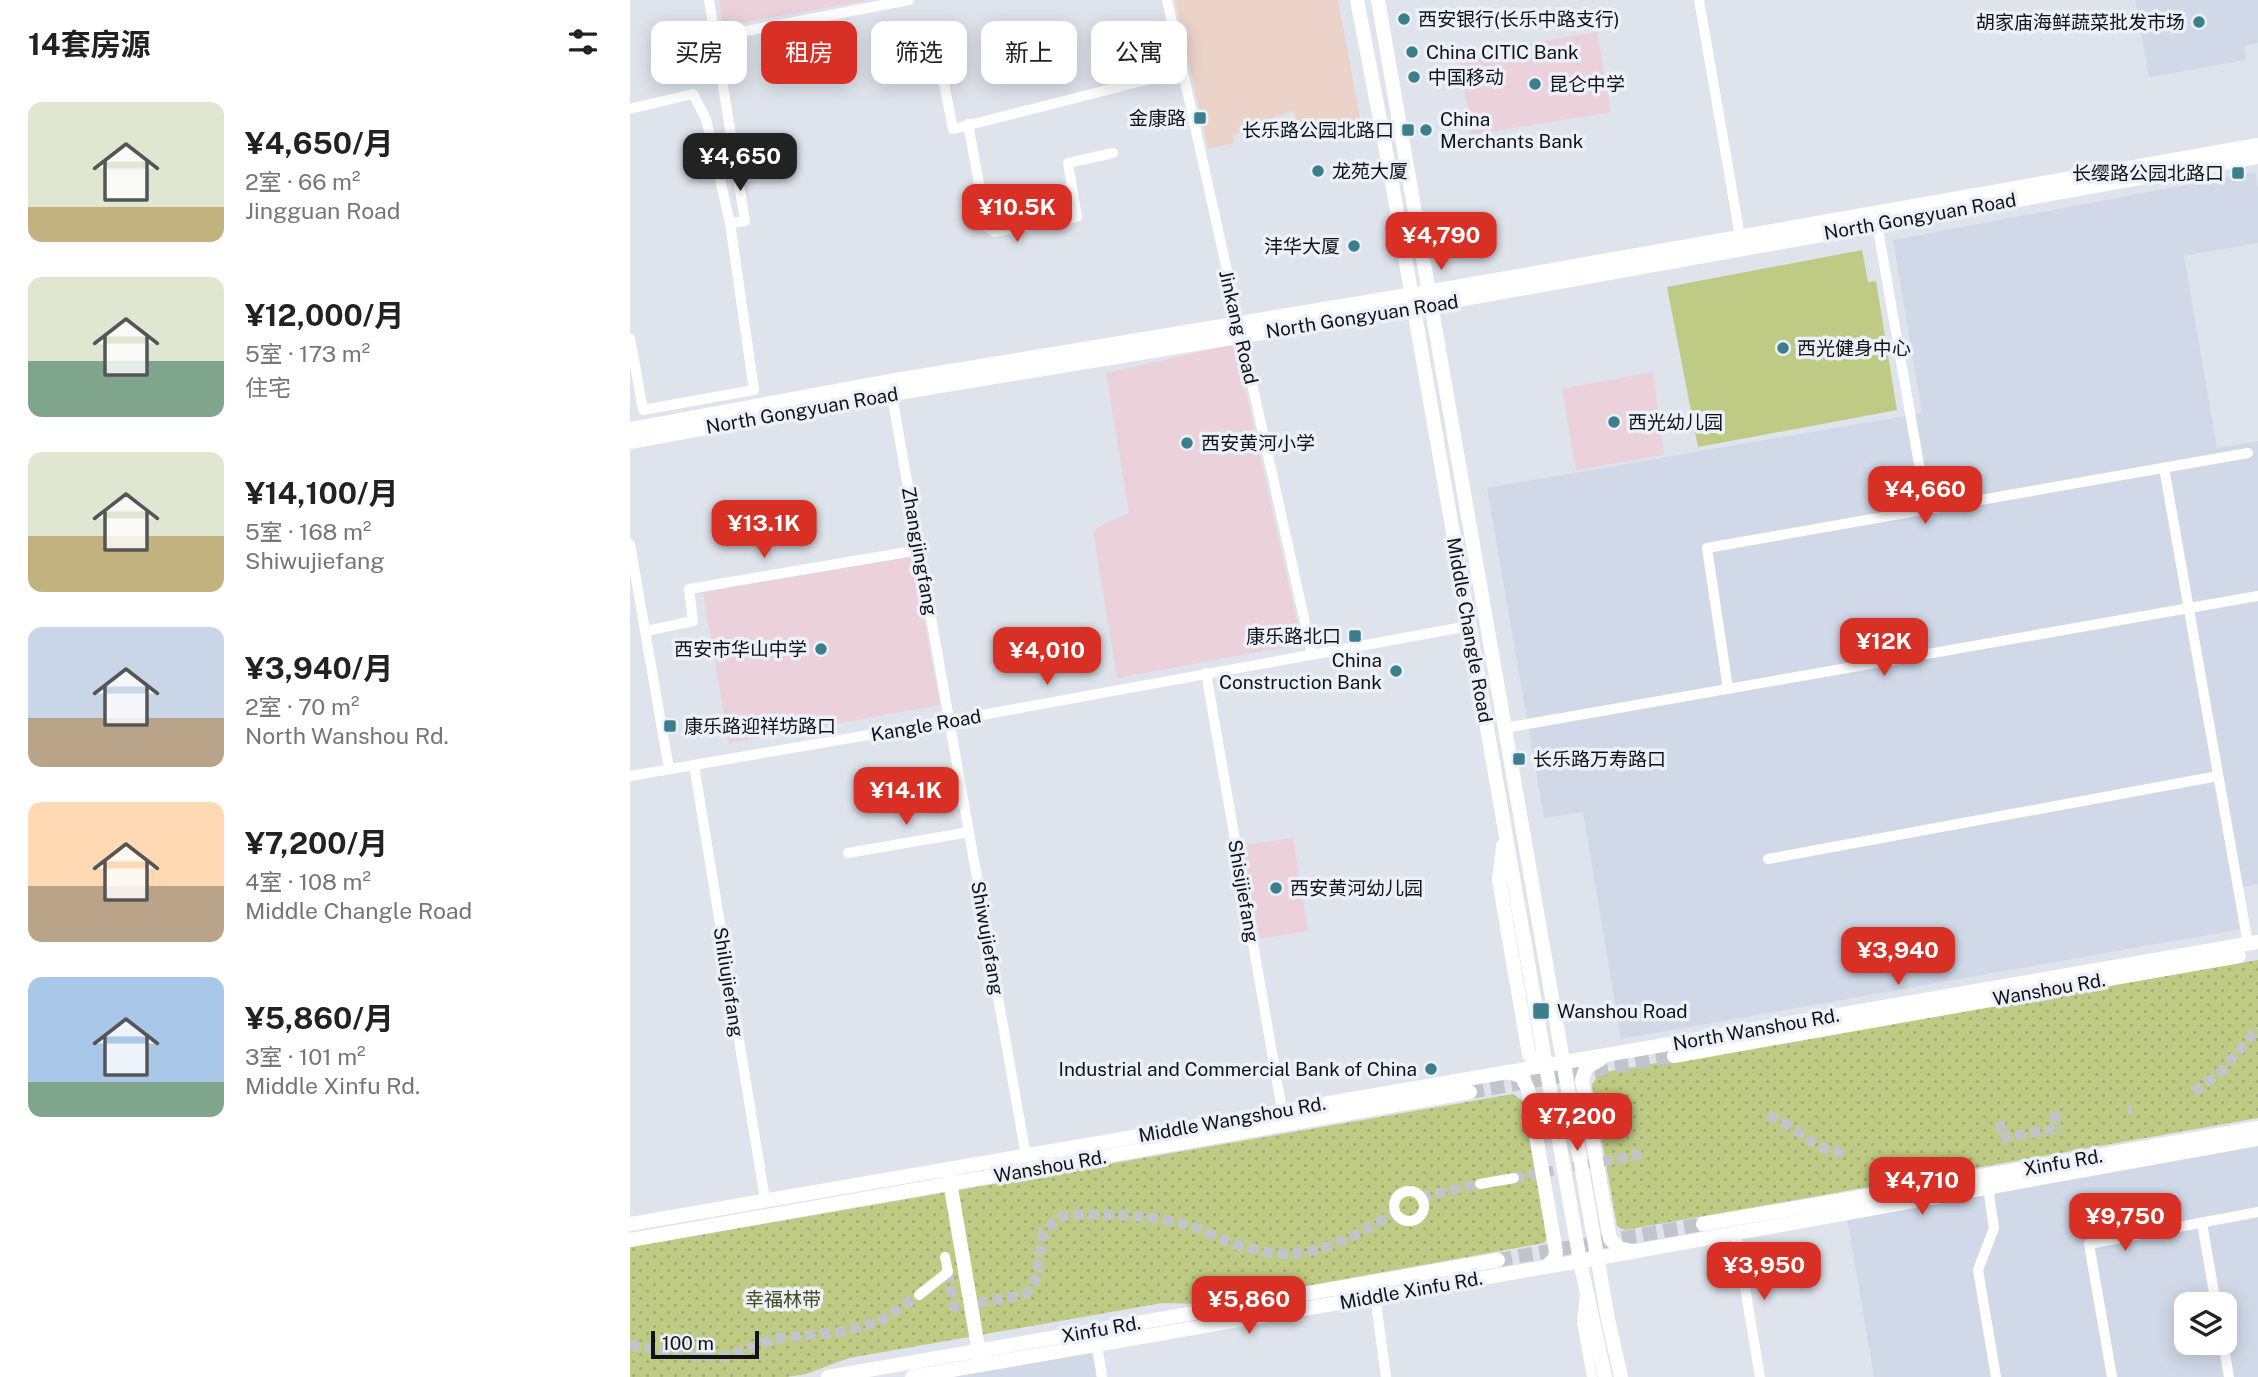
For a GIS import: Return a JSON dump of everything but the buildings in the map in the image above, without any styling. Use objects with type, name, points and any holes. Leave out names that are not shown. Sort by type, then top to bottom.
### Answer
[{"type":"main road","name":"Middle Changle Road","points":[[1357,0],[1413,301],[1580,1261],[1605,1377]]},
{"type":"main road","name":"Middle Changle Road","points":[[1378,0],[1621,1377]]},
{"type":"main road","name":"North Gongyuan Road","points":[[630,429],[1431,298],[2258,145]]},
{"type":"main road","name":"North Gongyuan Road","points":[[1741,242],[1877,224],[2258,157]]},
{"type":"main road","name":"North Gongyuan Road","points":[[630,442],[891,388]]},
{"type":"main road","points":[[1496,784],[1515,780]]},
{"type":"main road","name":"North Wanshou Rd.","points":[[1545,1065],[2255,946]]},
{"type":"main road","name":"Wanshou Rd.","points":[[1674,1056],[2255,946]]},
{"type":"main road","points":[[1615,1052],[1586,1068],[1582,1080],[1611,1238],[1619,1248],[1635,1251]]},
{"type":"main road","name":"Middle Wangshou Rd.","points":[[630,1224],[878,1181],[949,1177],[1026,1156],[1545,1065]]},
{"type":"main road","points":[[1505,1071],[1521,1076],[1528,1089],[1556,1252],[1555,1258],[1546,1267]]},
{"type":"main road","name":"Wanshou Rd.","points":[[630,1240],[830,1205],[949,1177],[1183,1143],[1470,1092]]},
{"type":"main road","name":"Xinfu Rd.","points":[[1703,1224],[2258,1128]]},
{"type":"main road","name":"Middle Xinfu Rd.","points":[[912,1377],[980,1357],[1097,1344],[1598,1258],[2258,1139]]},
{"type":"main road","points":[[1098,1143],[1183,1143]]},
{"type":"main road","points":[[949,1177],[980,1357]]},
{"type":"main road","points":[[830,1205],[878,1181]]},
{"type":"main road","name":"Xinfu Rd.","points":[[828,1377],[980,1357],[1498,1260]]},
{"type":"street","points":[[709,0],[712,21]]},
{"type":"street","points":[[747,31],[909,0]]},
{"type":"street","name":"Jinkang Road","points":[[1167,0],[1171,21]]},
{"type":"street","points":[[1699,0],[1741,242]]},
{"type":"street","points":[[723,84],[745,221],[730,223]]},
{"type":"street","points":[[944,84],[953,128],[1130,84]]},
{"type":"street","name":"Jinkang Road","points":[[1185,84],[1312,654]]},
{"type":"street","points":[[630,109],[693,94],[706,119],[730,223],[754,390],[643,410],[630,338]]},
{"type":"street","points":[[968,124],[987,227],[994,232],[1077,217],[1068,163],[1114,153]]},
{"type":"street","points":[[1877,224],[1927,510]]},
{"type":"street","name":"Zhangjingfang","points":[[891,388],[949,721]]},
{"type":"street","points":[[1728,689],[1707,548],[2248,453]]},
{"type":"street","points":[[2164,468],[2218,776],[2255,946]]},
{"type":"street","points":[[630,544],[635,597],[646,631],[669,769]]},
{"type":"street","points":[[646,631],[693,621],[689,589],[919,550]]},
{"type":"street","points":[[1505,728],[2258,596]]},
{"type":"street","name":"Kangle Road","points":[[630,776],[1469,626]]},
{"type":"street","name":"Shisijiefang","points":[[1206,673],[1282,1110]]},
{"type":"street","name":"Shiwujiefang","points":[[949,721],[1026,1156]]},
{"type":"street","name":"Shiliujiefang","points":[[694,765],[765,1199]]},
{"type":"street","points":[[1768,859],[2218,776]]},
{"type":"street","points":[[848,853],[969,832]]},
{"type":"street","points":[[1480,1184],[1514,1178]]},
{"type":"street","points":[[1988,1187],[1994,1228],[1978,1270],[1996,1377]]},
{"type":"street","points":[[2112,1377],[2089,1244],[2258,1212]]},
{"type":"street","points":[[2202,1223],[2214,1292]]},
{"type":"street","points":[[1736,1233],[1760,1377]]},
{"type":"street","points":[[919,1296],[947,1272],[945,1257]]},
{"type":"street","points":[[1586,1289],[1582,1322],[1592,1377]]},
{"type":"street","points":[[1375,1296],[1386,1377]]},
{"type":"street","points":[[1097,1344],[1102,1377]]},
{"type":"street","points":[[2225,1355],[2229,1377]]},
{"type":"shaded area","points":[[719,0],[869,0],[747,22],[722,21]]},
{"type":"shaded area","points":[[1175,0],[1338,0],[1361,123],[1298,132],[1294,111],[1257,123],[1233,136],[1234,143],[1208,149],[1187,54],[1187,21],[1180,21]]},
{"type":"shaded area","name":"胡家庙海鲜蔬菜批发市场","points":[[2135,0],[2258,0],[2258,43],[2244,46],[2246,60],[2149,77]]},
{"type":"shaded area","name":"昆仑中学","points":[[1597,32],[1611,112],[1471,135],[1460,55]]},
{"type":"shaded area","points":[[2255,172],[2258,187],[2258,243],[2184,256],[2217,448],[2258,441],[2258,884],[2240,888],[2247,928],[1621,1039],[1583,812],[1544,818],[1487,488],[1922,413],[1893,240]]},
{"type":"shaded area","name":"西安黄河小学","points":[[1235,344],[1302,644],[1117,678],[1093,530],[1129,513],[1106,373]]},
{"type":"shaded area","name":"西光幼儿园","points":[[1653,372],[1664,455],[1576,470],[1562,389]]},
{"type":"shaded area","name":"西安市华山中学","points":[[912,555],[940,705],[729,743],[703,592]]},
{"type":"shaded area","name":"西安黄河幼儿园","points":[[1293,838],[1308,931],[1260,939],[1242,845]]},
{"type":"shaded area","points":[[2258,1145],[2258,1377],[1874,1377],[1847,1218]]},
{"type":"shaded area","points":[[1091,1350],[1096,1377],[942,1377]]},
{"type":"green space","name":"西光健身中心","points":[[1862,250],[1868,282],[1876,281],[1897,410],[1698,447],[1667,287]]},
{"type":"green space","points":[[2258,960],[2258,1118],[1625,1230],[1617,1226],[1592,1085],[1599,1073]]},
{"type":"green space","name":"幸福林带","points":[[1513,1094],[1524,1102],[1548,1237],[1544,1243],[1207,1304],[1162,1303],[849,1358],[806,1374],[787,1377],[630,1377],[630,1247]]},
{"type":"tunnel","points":[[2194,1092],[2222,1071],[2258,1028]]},
{"type":"tunnel","points":[[1470,1092],[1674,1056]]},
{"type":"tunnel","points":[[2128,1110],[2132,1109]]},
{"type":"tunnel","points":[[1768,1116],[1788,1125],[1825,1149],[1848,1152]]},
{"type":"tunnel","points":[[2050,1118],[2063,1116]]},
{"type":"tunnel","points":[[1996,1128],[2008,1125]]},
{"type":"tunnel","points":[[2001,1138],[2062,1128]]},
{"type":"tunnel","points":[[1514,1178],[1642,1154]]},
{"type":"tunnel","points":[[1421,1197],[1480,1184]]},
{"type":"tunnel","points":[[948,1272],[954,1307],[1024,1295],[1037,1275],[1043,1232],[1061,1217],[1072,1215],[1118,1215],[1164,1220],[1198,1228],[1250,1249],[1288,1254],[1323,1248],[1396,1213]]},
{"type":"tunnel","points":[[1498,1260],[1703,1224]]},
{"type":"tunnel","points":[[630,1345],[697,1356],[730,1356],[773,1339],[839,1332],[879,1322],[919,1295]]},
{"type":"place","name":"西安银行(长乐中路支行)","points":[[1404,19]]},
{"type":"place","name":"胡家庙海鲜蔬菜批发市场","points":[[2199,22]]},
{"type":"place","name":"China CITIC Bank","points":[[1412,52]]},
{"type":"place","name":"中国移动","points":[[1414,77]]},
{"type":"place","name":"昆仑中学","points":[[1535,84]]},
{"type":"place","name":"金康路","points":[[1200,118]]},
{"type":"place","name":"长乐路公园北路口","points":[[1408,130]]},
{"type":"place","name":"China Merchants Bank","points":[[1426,130]]},
{"type":"place","name":"龙苑大厦","points":[[1318,171]]},
{"type":"place","name":"长缨路公园北路口","points":[[2238,173]]},
{"type":"place","name":"沣华大厦","points":[[1354,246]]},
{"type":"place","name":"西光健身中心","points":[[1783,348]]},
{"type":"place","name":"西光幼儿园","points":[[1614,422]]},
{"type":"place","name":"西安黄河小学","points":[[1187,443]]},
{"type":"place","name":"康乐路北口","points":[[1355,636]]},
{"type":"place","name":"西安市华山中学","points":[[821,649]]},
{"type":"place","name":"China Construction Bank","points":[[1396,671]]},
{"type":"place","name":"康乐路迎祥坊路口","points":[[670,726]]},
{"type":"place","name":"长乐路万寿路口","points":[[1519,759]]},
{"type":"place","name":"西安黄河幼儿园","points":[[1276,888]]},
{"type":"place","name":"Wanshou Road","points":[[1541,1011]]},
{"type":"place","name":"Industrial and Commercial Bank of China","points":[[1431,1069]]}]
